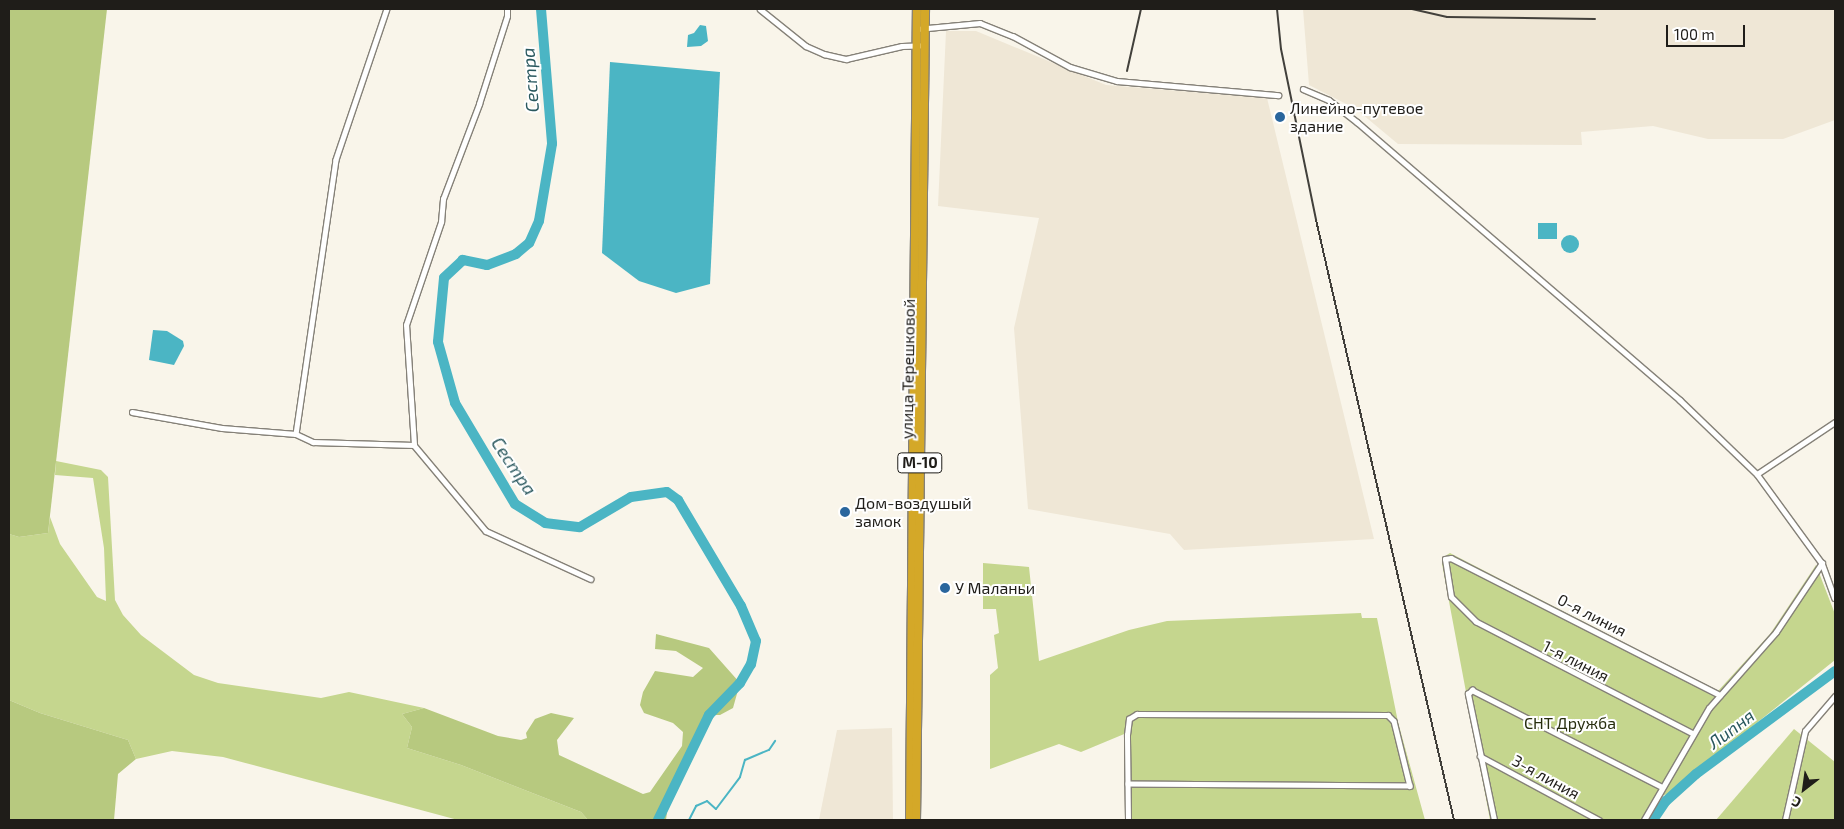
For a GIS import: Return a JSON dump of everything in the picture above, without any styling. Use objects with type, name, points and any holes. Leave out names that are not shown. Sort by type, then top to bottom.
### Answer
[{"type":"highway","name":"улица Терешковой","points":[[916,820],[921,45],[921,28],[917,9]]},
{"type":"highway","name":"улица Терешковой","points":[[921,28],[926,9]]},
{"type":"highway","name":"улица Терешковой","points":[[910,820],[921,45]]},
{"type":"street","points":[[296,434],[336,160],[387,9]]},
{"type":"street","points":[[507,9],[508,16],[477,112],[443,198],[441,222],[406,325],[414,445],[486,531],[591,579]]},
{"type":"street","points":[[760,9],[806,46],[824,54],[846,59],[921,45]]},
{"type":"street","points":[[921,28],[980,23],[1013,36],[1070,67],[1117,81],[1278,95]]},
{"type":"street","points":[[1303,88],[1329,100],[1357,122],[1616,344],[1757,474],[1822,563],[1835,598]]},
{"type":"street","points":[[132,412],[222,428],[296,434],[313,442],[414,445]]},
{"type":"street","points":[[1757,474],[1835,422]]},
{"type":"street","name":"1-я линия","points":[[1452,558],[1445,559],[1445,562],[1453,601],[1490,632],[1693,734]]},
{"type":"street","name":"0-я линия","points":[[1452,558],[1720,695]]},
{"type":"street","points":[[1644,820],[1693,734],[1720,695],[1787,618],[1822,563]]},
{"type":"street","points":[[1494,820],[1468,694],[1472,690],[1477,690],[1662,787]]},
{"type":"street","points":[[1785,820],[1805,730],[1835,696]]},
{"type":"street","points":[[1128,784],[1410,786],[1394,721],[1388,715],[1132,715],[1127,735],[1128,820]]},
{"type":"street","name":"3-я линия","points":[[1480,756],[1599,820]]},
{"type":"shaded area","points":[[1303,9],[1835,9],[1835,120],[1783,139],[1708,139],[1653,126],[1581,132],[1582,145],[1398,144],[1356,109],[1309,85]]},
{"type":"shaded area","points":[[946,31],[976,31],[1106,85],[1267,98],[1374,539],[1184,550],[1170,534],[1028,509],[1014,328],[1039,218],[938,206]]},
{"type":"shaded area","points":[[892,728],[893,820],[819,820],[837,730]]},
{"type":"green space","points":[[9,9],[107,9],[48,533],[19,537],[9,534]]},
{"type":"green space","points":[[56,461],[101,470],[108,477],[115,600],[123,615],[141,635],[194,675],[218,683],[321,698],[349,692],[424,708],[402,714],[412,727],[407,748],[461,765],[581,812],[588,820],[458,820],[223,757],[172,751],[136,759],[128,740],[40,713],[9,700],[9,534],[19,537],[48,533],[50,517],[60,544],[97,597],[106,601],[104,548],[93,478],[55,475]]},
{"type":"green space","name":"СНТ Дружба","points":[[1450,553],[1718,691],[1770,634],[1816,565],[1835,614],[1835,660],[1668,794],[1661,796],[1647,820],[1490,820],[1442,564],[1442,558]]},
{"type":"green space","points":[[983,563],[1029,567],[1039,661],[1129,630],[1167,621],[1361,613],[1362,618],[1377,618],[1398,722],[1425,820],[1132,820],[1129,732],[1081,752],[1059,744],[990,769],[990,675],[998,668],[994,635],[999,633],[996,609],[983,609]]},
{"type":"green space","points":[[656,634],[709,648],[740,683],[733,708],[720,715],[709,715],[670,790],[666,820],[588,820],[581,812],[461,765],[407,748],[412,727],[402,714],[424,708],[498,736],[521,740],[527,738],[526,733],[535,719],[551,713],[574,718],[557,740],[559,755],[643,794],[650,792],[682,746],[683,732],[673,723],[644,713],[640,705],[643,692],[655,671],[693,677],[703,668],[676,651],[655,649]]},
{"type":"green space","points":[[9,700],[40,713],[128,740],[136,759],[118,774],[114,820],[9,820]]},
{"type":"green space","points":[[1794,729],[1835,762],[1835,820],[1716,820]]},
{"type":"water","points":[[700,25],[706,26],[708,41],[701,46],[687,47],[688,35],[694,33]]},
{"type":"water","points":[[610,62],[720,72],[710,284],[676,293],[639,281],[602,253]]},
{"type":"water","points":[[1538,223],[1557,223],[1557,239],[1538,239]]},
{"type":"water","points":[[1566,235],[1574,235],[1579,240],[1577,251],[1566,253],[1561,248],[1561,240]]},
{"type":"water","points":[[153,330],[167,331],[183,341],[184,346],[174,365],[149,360]]},
{"type":"waterway","name":"Сестра","points":[[541,9],[552,144],[539,221],[529,243],[516,254],[487,265],[463,260],[444,278],[438,342],[455,403],[515,504],[545,523],[580,527],[631,497],[667,492],[678,500],[741,606],[756,641],[751,664],[740,683],[709,715],[658,820]]},
{"type":"waterway","name":"Липня","points":[[1653,820],[1666,801],[1696,774],[1835,671]]},
{"type":"waterway","points":[[689,820],[696,806],[707,801],[716,809],[740,777],[745,760],[769,750],[775,741]]},
{"type":"railway","points":[[1127,71],[1141,9]]},
{"type":"railway","points":[[1277,9],[1281,49],[1316,220],[1454,820]]},
{"type":"railway","points":[[1412,9],[1447,17],[1595,19]]},
{"type":"place","name":"Линейно-путевое здание","points":[[1280,117]]},
{"type":"place","name":"Дом-воздушый замок","points":[[845,512]]},
{"type":"place","name":"У Маланьи","points":[[945,588]]}]
